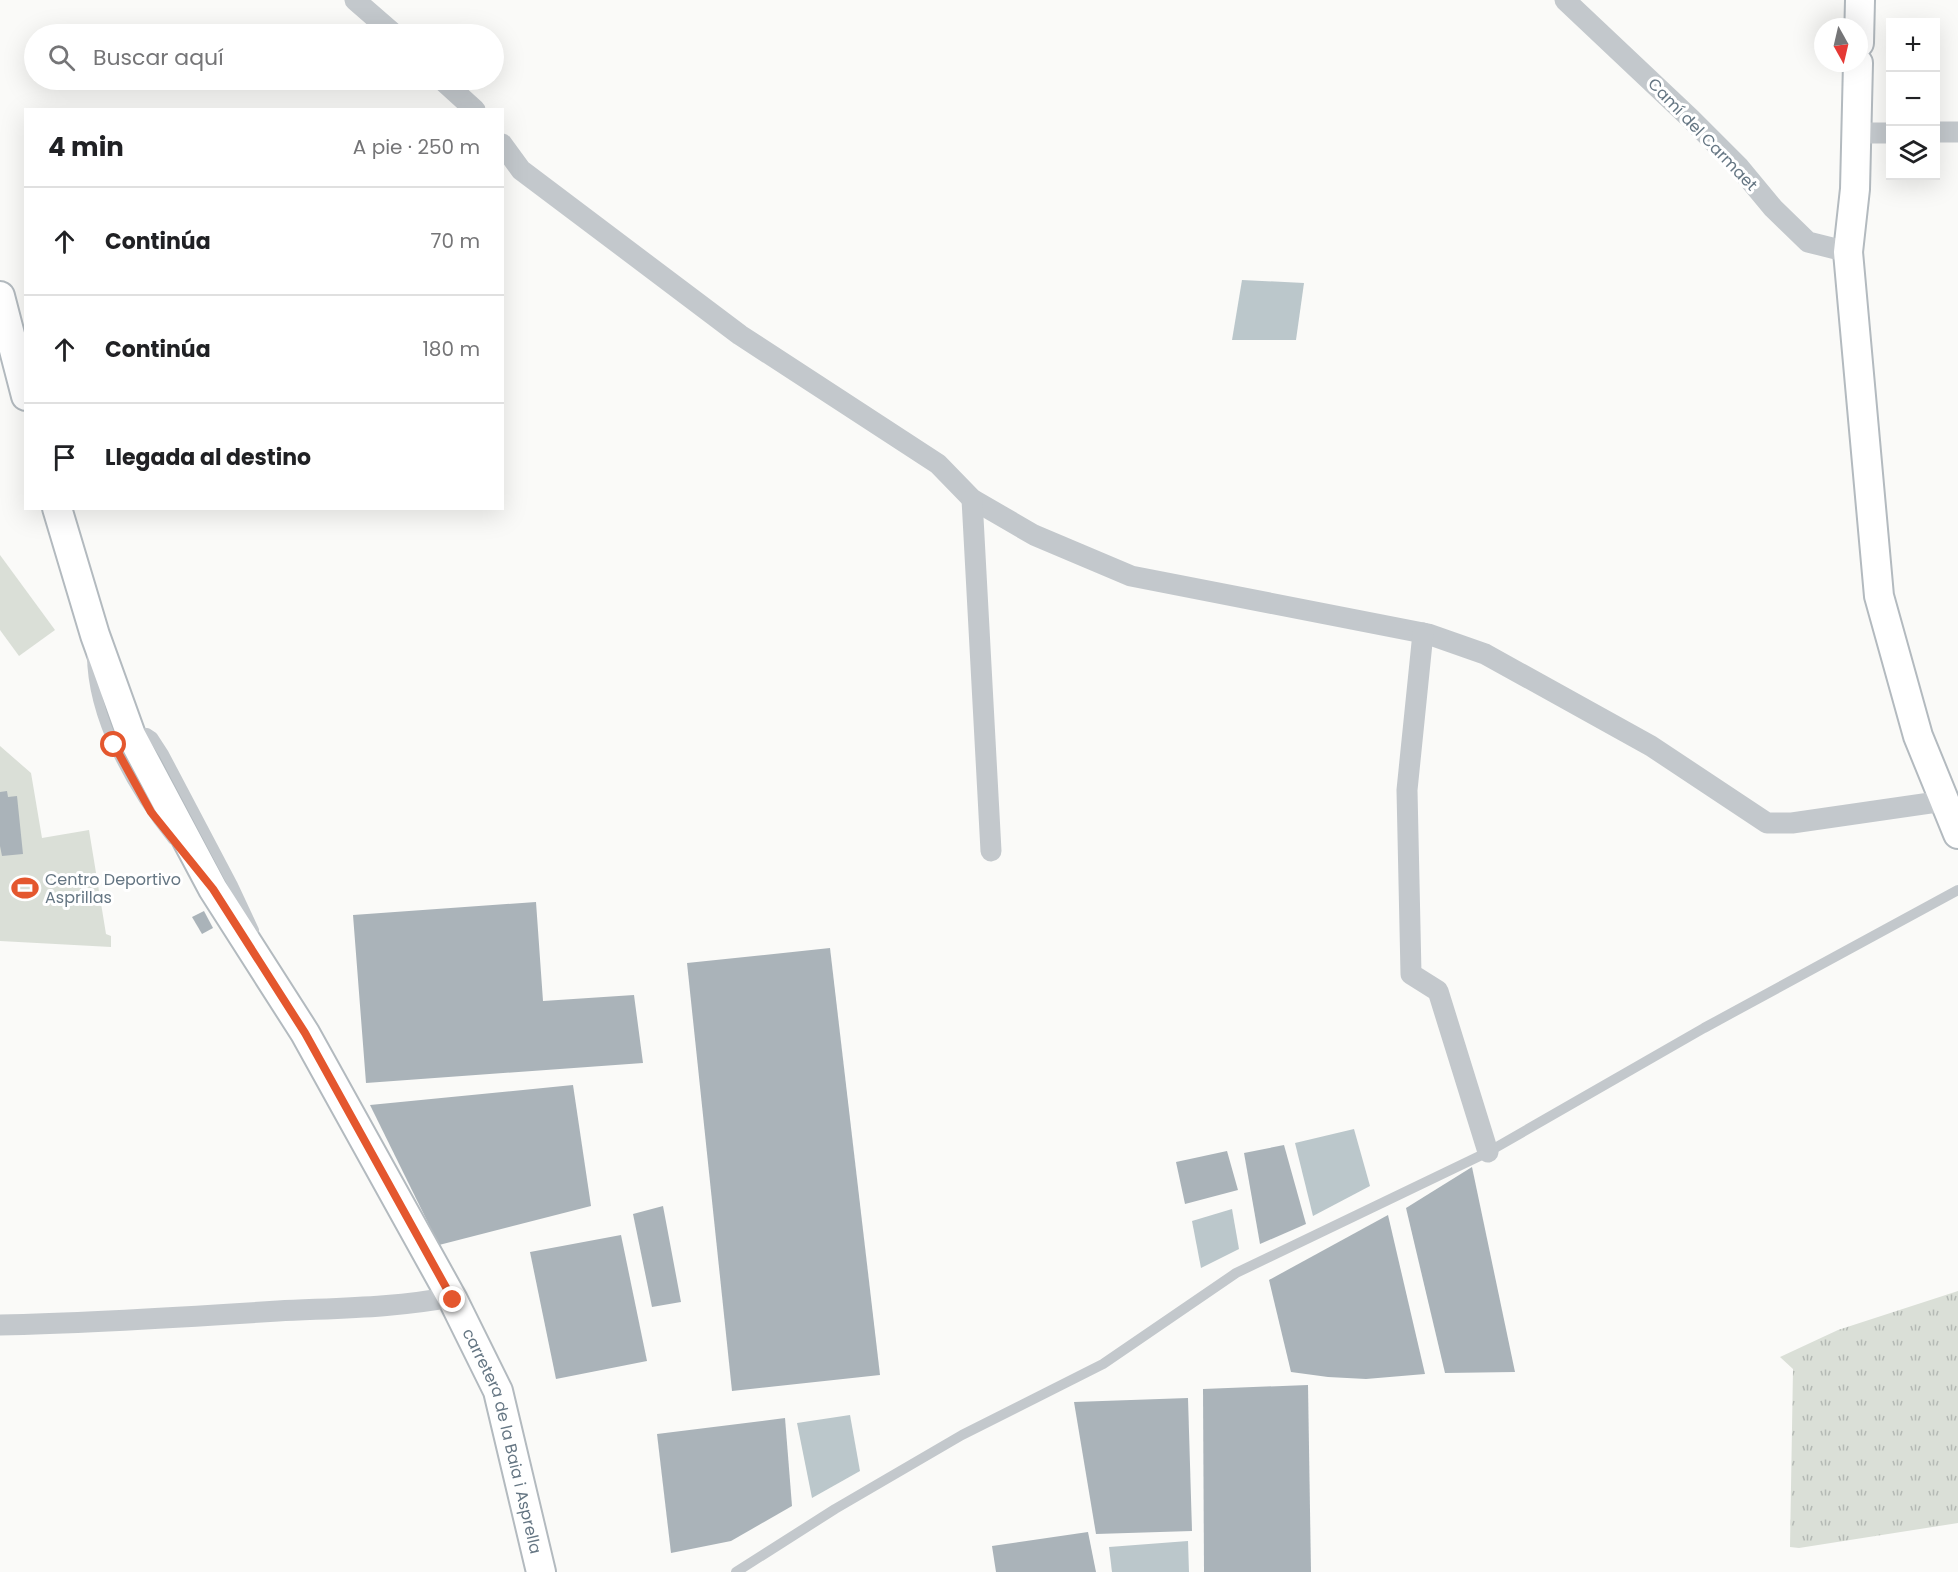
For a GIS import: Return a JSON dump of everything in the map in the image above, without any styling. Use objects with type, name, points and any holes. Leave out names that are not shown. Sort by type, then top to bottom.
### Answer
[{"type":"main road","points":[[1860,0],[1860,18]]},
{"type":"main road","points":[[1858,72],[1855,189],[1848,252],[1879,596],[1918,736],[1958,834]]},
{"type":"main road","points":[[0,296],[24,388]]},
{"type":"main road","name":"carretera de la Baia i Asprella","points":[[58,510],[123,740],[167,802],[213,889],[305,1033],[452,1297],[498,1391],[541,1572]]},
{"type":"street","points":[[355,0],[382,24]]},
{"type":"street","name":"Camí del Carmaet","points":[[1565,0],[1691,119],[1739,167],[1773,208],[1808,242],[1848,252]]},
{"type":"street","points":[[453,90],[473,108]]},
{"type":"street","points":[[1940,132],[1958,132]]},
{"type":"street","points":[[1856,133],[1886,133]]},
{"type":"street","points":[[504,147],[521,170],[740,334],[938,464],[972,499],[1035,535],[1131,576],[1423,633],[1485,654],[1651,746],[1767,823],[1792,824],[1944,801]]},
{"type":"street","points":[[972,499],[991,851]]},
{"type":"street","points":[[1423,633],[1407,790],[1411,974],[1438,991],[1488,1152]]},
{"type":"street","points":[[0,1325],[93,1323],[425,1302],[452,1297]]},
{"type":"lane","points":[[167,802],[233,885],[256,936],[257,958]]},
{"type":"lane","points":[[736,1572],[835,1509],[962,1435],[1103,1364],[1236,1273],[1488,1152],[1704,1028],[1958,890]]},
{"type":"green space","points":[[0,555],[55,630],[19,656],[0,630]]},
{"type":"green space","name":"Centro Deportivo Asprillas","points":[[0,746],[31,773],[42,838],[89,830],[106,934],[111,936],[111,947],[0,941]]},
{"type":"green space","points":[[1958,1291],[1958,1523],[1799,1548],[1790,1547],[1793,1369],[1780,1357],[1838,1330]]},
{"type":"shaded area","points":[[1242,280],[1304,283],[1296,340],[1232,340]]},
{"type":"shaded area","points":[[1354,1129],[1370,1186],[1313,1216],[1295,1143]]},
{"type":"shaded area","points":[[1232,1209],[1239,1249],[1201,1268],[1192,1221]]},
{"type":"shaded area","points":[[850,1415],[860,1471],[812,1498],[797,1423]]},
{"type":"shaded area","points":[[1188,1541],[1189,1572],[1112,1572],[1109,1547]]},
{"type":"building","points":[[7,791],[8,797],[17,796],[23,854],[2,856],[0,792]]},
{"type":"building","points":[[536,902],[543,1001],[634,995],[643,1063],[366,1083],[353,915]]},
{"type":"building","points":[[204,911],[213,928],[202,934],[192,917]]},
{"type":"building","points":[[830,948],[880,1375],[732,1391],[687,963]]},
{"type":"building","points":[[573,1085],[591,1206],[439,1245],[370,1105]]},
{"type":"building","points":[[1284,1145],[1306,1224],[1260,1244],[1244,1153]]},
{"type":"building","points":[[1227,1151],[1238,1190],[1185,1204],[1176,1162]]},
{"type":"building","points":[[1472,1167],[1515,1372],[1445,1373],[1406,1208]]},
{"type":"building","points":[[663,1206],[681,1302],[652,1307],[633,1214]]},
{"type":"building","points":[[1388,1215],[1425,1374],[1366,1379],[1291,1372],[1269,1280]]},
{"type":"building","points":[[621,1235],[647,1361],[556,1379],[530,1252]]},
{"type":"building","points":[[1308,1385],[1311,1572],[1204,1572],[1203,1389]]},
{"type":"building","points":[[1188,1398],[1192,1531],[1096,1534],[1074,1402]]},
{"type":"building","points":[[785,1418],[792,1506],[731,1541],[671,1553],[657,1434]]},
{"type":"building","points":[[1088,1532],[1096,1572],[996,1572],[992,1546]]},
{"type":"place","name":"Centro Deportivo Asprillas","points":[[25,888]]},
{"type":"route","points":[[114,745],[151,812],[213,889],[305,1033],[453,1300]]}]
